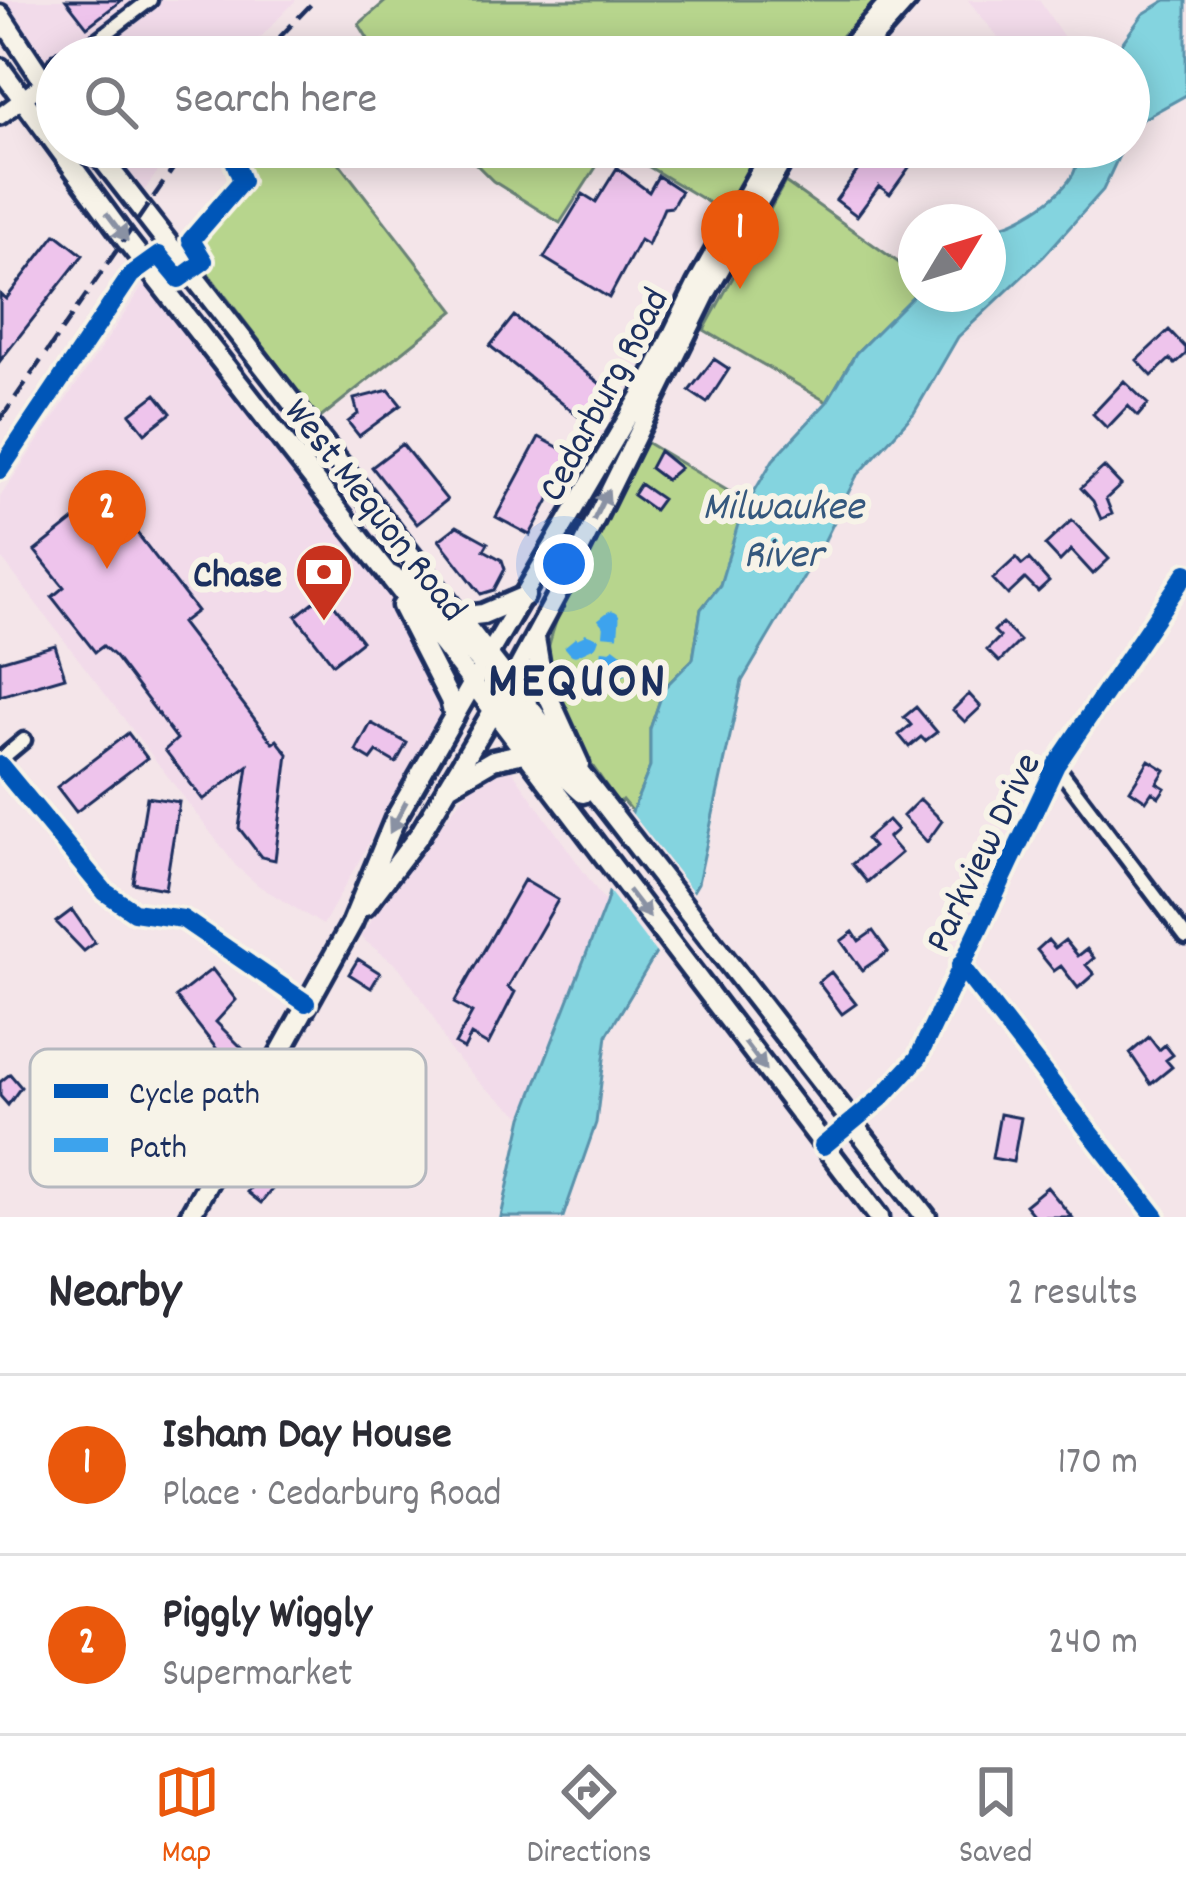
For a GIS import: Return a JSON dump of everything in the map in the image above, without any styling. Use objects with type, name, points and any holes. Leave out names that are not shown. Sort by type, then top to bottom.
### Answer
[{"type":"main road","points":[[859,36],[891,0]]},
{"type":"main road","points":[[876,36],[908,0]]},
{"type":"main road","points":[[0,15],[36,63]]},
{"type":"main road","name":"West Mequon Road","points":[[0,68],[36,120]]},
{"type":"main road","name":"West Mequon Road","points":[[73,168],[472,684],[500,698],[588,785],[926,1217]]},
{"type":"main road","name":"West Mequon Road","points":[[109,168],[457,616],[485,661],[524,754],[879,1217]]},
{"type":"main road","name":"Cedarburg Road","points":[[281,1049],[352,923],[395,819],[648,383],[761,168]]},
{"type":"main road","name":"Cedarburg Road","points":[[352,923],[420,834],[536,638],[709,289],[779,168]]},
{"type":"main road","points":[[242,388],[267,369]]},
{"type":"main road","points":[[390,579],[416,589],[485,661]]},
{"type":"main road","points":[[390,579],[454,717]]},
{"type":"main road","points":[[457,616],[483,614],[525,596]]},
{"type":"main road","points":[[536,638],[543,685],[588,785]]},
{"type":"main road","points":[[500,698],[562,775],[609,813]]},
{"type":"main road","points":[[446,788],[493,760],[524,754]]},
{"type":"main road","name":"Cedarburg Road","points":[[189,1217],[205,1187]]},
{"type":"street","points":[[107,36],[150,0]]},
{"type":"street","points":[[0,116],[36,90]]},
{"type":"street","name":"Parkview Drive","points":[[823,1146],[882,1097],[918,1058],[1056,765],[1186,573]]},
{"type":"street","points":[[24,740],[0,762],[105,892],[124,907],[182,919],[306,1003]]},
{"type":"street","points":[[1056,765],[1186,938]]},
{"type":"street","points":[[960,965],[1156,1217]]},
{"type":"shaded area","points":[[2,0],[296,0],[262,36],[36,36],[36,50]]},
{"type":"shaded area","points":[[968,0],[1039,0],[1063,36],[997,36]]},
{"type":"shaded area","points":[[127,168],[160,168],[144,191]]},
{"type":"shaded area","points":[[146,282],[388,591],[443,696],[443,710],[323,925],[259,886],[236,866],[0,556],[0,497]]},
{"type":"shaded area","points":[[508,765],[606,903],[523,1117],[483,1086],[449,1049],[399,967],[360,937],[474,783],[495,766]]},
{"type":"green space","points":[[387,0],[878,0],[861,18],[861,26],[842,36],[366,36],[359,24]]},
{"type":"green space","points":[[242,168],[343,168],[454,311],[319,419],[182,239]]},
{"type":"green space","points":[[480,168],[595,168],[560,223]]},
{"type":"green space","points":[[651,168],[751,168],[724,212]]},
{"type":"green space","points":[[785,182],[898,262],[898,312],[856,353],[827,402],[704,330]]},
{"type":"green space","points":[[641,439],[748,503],[720,585],[701,609],[693,659],[664,688],[650,729],[650,767],[632,812],[622,800],[618,804],[577,743],[546,677],[547,657],[566,595]]},
{"type":"water","points":[[1166,0],[1186,0],[1186,95],[1150,115],[1150,36],[1127,36],[1143,14]]},
{"type":"water","name":"Milwaukee River","points":[[1075,168],[1113,168],[1103,190],[1006,292],[1006,223],[1046,202]]},
{"type":"water","name":"Milwaukee River","points":[[898,311],[985,312],[958,337],[914,413],[856,477],[823,544],[742,681],[698,883],[607,1035],[596,1123],[563,1217],[501,1217],[523,1117],[606,903],[650,767],[650,729],[664,688],[693,659],[701,609],[720,585],[741,514],[773,460],[827,402],[856,353]]},
{"type":"pier","points":[[627,807],[698,898],[660,958],[605,886]]},
{"type":"building","points":[[66,0],[122,0],[87,27]]},
{"type":"building","points":[[617,168],[649,192],[658,176],[681,191],[672,207],[664,208],[648,245],[640,240],[609,298],[544,258],[583,194],[596,202]]},
{"type":"building","points":[[860,168],[909,168],[890,194],[879,186],[857,216],[836,200]]},
{"type":"building","points":[[56,234],[83,255],[0,361],[0,294],[6,299]]},
{"type":"building","points":[[514,316],[607,389],[583,420],[490,346]]},
{"type":"building","points":[[1169,330],[1186,354],[1175,364],[1170,359],[1152,376],[1137,360]]},
{"type":"building","points":[[714,359],[729,369],[707,403],[689,391]]},
{"type":"building","points":[[1124,381],[1148,404],[1138,416],[1128,406],[1107,428],[1093,414]]},
{"type":"building","points":[[389,390],[401,405],[359,436],[348,422],[358,414],[354,399]]},
{"type":"building","points":[[156,394],[171,413],[145,433],[130,414]]},
{"type":"building","points":[[539,437],[573,455],[530,535],[496,517]]},
{"type":"building","points":[[402,444],[447,500],[417,524],[372,467]]},
{"type":"building","points":[[659,451],[680,468],[666,480],[650,468]]},
{"type":"building","points":[[1104,467],[1121,485],[1106,499],[1112,514],[1101,519],[1081,488]]},
{"type":"building","points":[[640,484],[662,499],[654,510],[633,495]]},
{"type":"building","points":[[107,494],[197,611],[181,623],[273,743],[277,740],[288,754],[275,860],[261,857],[239,828],[248,766],[203,800],[165,750],[177,739],[115,657],[103,646],[95,652],[52,597],[64,587],[35,551]]},
{"type":"building","points":[[1072,520],[1109,559],[1093,574],[1071,550],[1060,561],[1045,545]]},
{"type":"building","points":[[457,526],[488,543],[484,550],[502,560],[505,569],[494,590],[481,594],[439,540]]},
{"type":"building","points":[[1016,558],[1022,565],[1029,559],[1049,582],[1038,592],[1025,579],[1008,595],[993,579]]},
{"type":"building","name":"Chase","points":[[325,593],[362,641],[333,664],[296,616]]},
{"type":"building","points":[[1002,623],[1020,641],[999,662],[987,650],[1000,637],[994,631]]},
{"type":"building","points":[[55,645],[65,677],[0,696],[0,661]]},
{"type":"building","points":[[969,694],[981,707],[965,722],[953,710]]},
{"type":"building","points":[[916,707],[937,732],[909,747],[899,735],[911,725],[904,717]]},
{"type":"building","points":[[371,723],[407,743],[396,763],[377,752],[371,760],[356,751]]},
{"type":"building","points":[[128,733],[147,758],[76,812],[57,787]]},
{"type":"building","points":[[1149,760],[1165,770],[1157,783],[1165,788],[1159,797],[1152,792],[1146,801],[1130,790]]},
{"type":"building","points":[[147,797],[179,802],[165,889],[133,883]]},
{"type":"building","points":[[920,799],[942,821],[927,842],[903,816]]},
{"type":"building","points":[[888,820],[897,830],[888,838],[901,853],[867,882],[852,864],[873,847],[866,839]]},
{"type":"building","points":[[524,880],[558,900],[508,987],[515,992],[488,1045],[471,1035],[464,1049],[455,1044],[472,1013],[454,1003]]},
{"type":"building","points":[[72,910],[95,943],[84,951],[56,922]]},
{"type":"building","points":[[873,931],[888,952],[862,970],[841,941],[853,932],[859,941]]},
{"type":"building","points":[[1048,940],[1055,948],[1065,940],[1078,956],[1087,949],[1094,958],[1086,965],[1094,974],[1078,988],[1061,966],[1054,971],[1037,950]]},
{"type":"building","points":[[358,959],[380,973],[371,988],[349,974]]},
{"type":"building","points":[[212,969],[236,1000],[216,1022],[243,1049],[216,1049],[176,997]]},
{"type":"building","points":[[831,972],[856,1004],[842,1014],[818,982]]},
{"type":"building","points":[[1149,1037],[1159,1050],[1165,1045],[1173,1055],[1166,1060],[1172,1067],[1151,1084],[1130,1053]]},
{"type":"building","points":[[10,1074],[21,1087],[8,1105],[0,1096],[0,1082]]},
{"type":"building","points":[[1000,1114],[1021,1118],[1013,1162],[992,1158]]},
{"type":"building","points":[[251,1187],[274,1187],[261,1203],[247,1192]]},
{"type":"building","points":[[1047,1187],[1072,1217],[1035,1217],[1025,1205]]},
{"type":"railway","points":[[281,36],[315,0]]},
{"type":"railway","points":[[0,420],[174,168]]},
{"type":"marked path","points":[[570,642],[575,648],[590,641],[612,618],[609,653],[621,662],[631,688]]},
{"type":"cycle path","points":[[0,470],[131,275],[159,255],[179,279],[204,261],[191,240],[242,181],[237,168]]},
{"type":"cycle path","points":[[823,1146],[882,1097],[918,1058],[1056,765],[1186,573]]},
{"type":"cycle path","points":[[0,765],[105,892],[134,912],[183,919],[306,1003]]},
{"type":"cycle path","points":[[960,965],[1156,1217]]},
{"type":"place","name":"Isham Day House","points":[[740,289]]},
{"type":"place","name":"Piggly Wiggly","points":[[107,569]]},
{"type":"place","name":"Chase","points":[[324,623]]},
{"type":"district","name":"MEQUON","points":[[578,677]]}]
